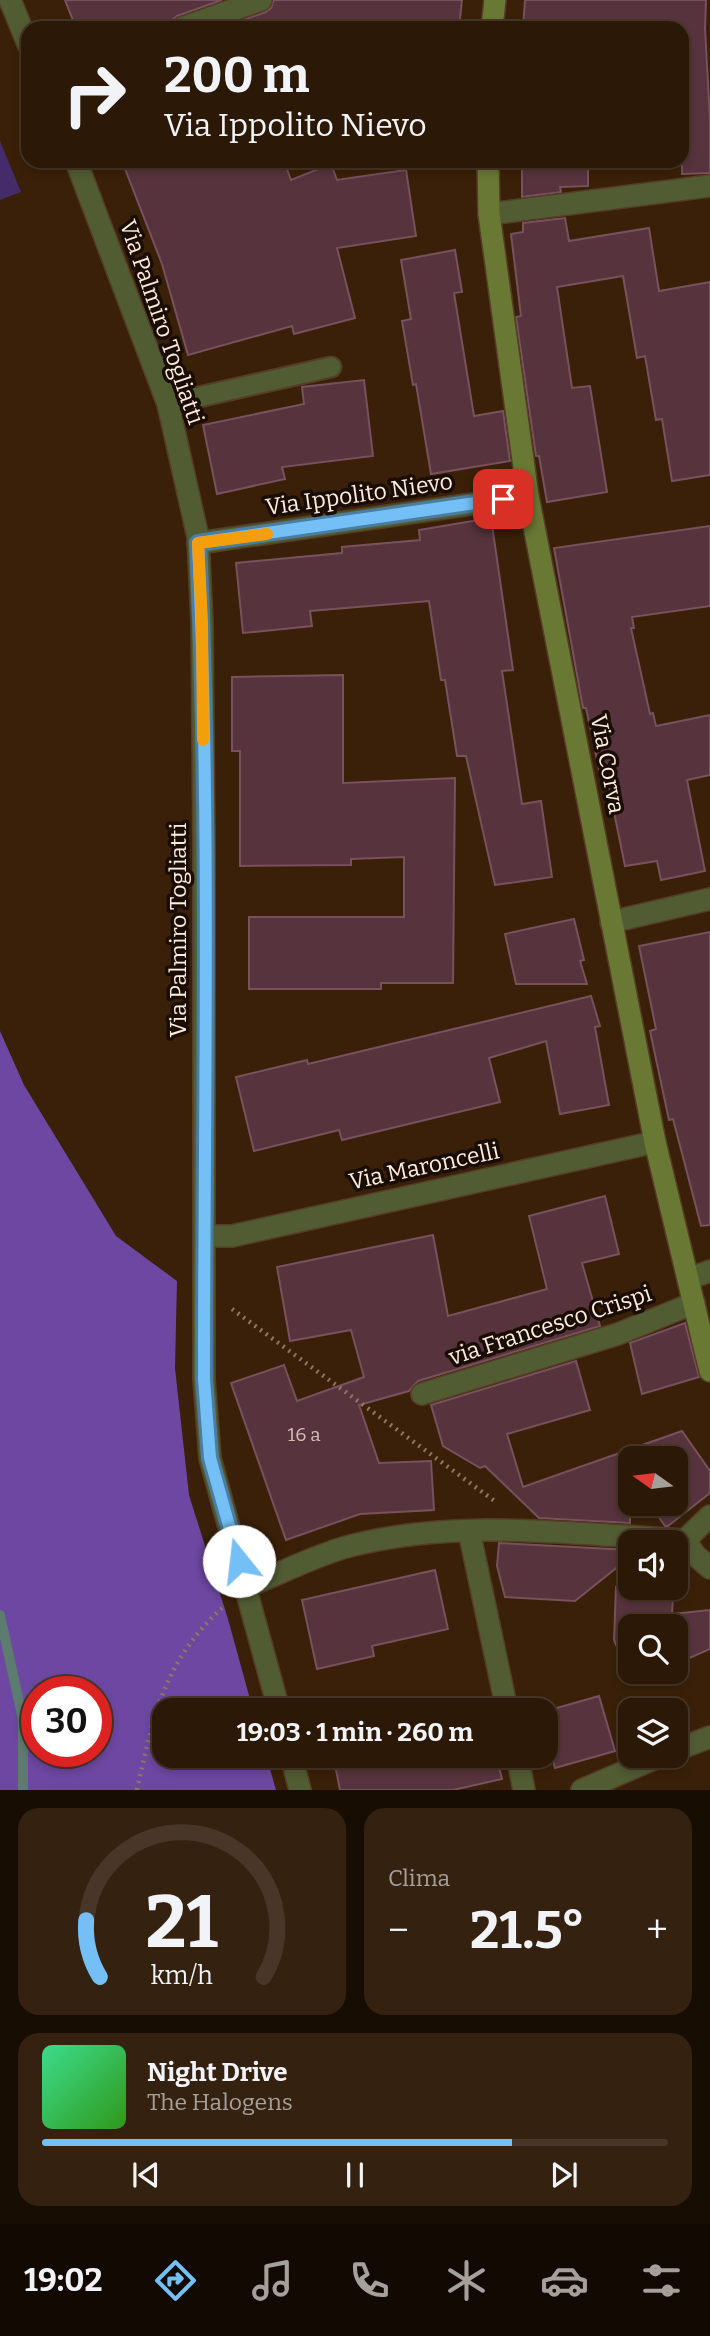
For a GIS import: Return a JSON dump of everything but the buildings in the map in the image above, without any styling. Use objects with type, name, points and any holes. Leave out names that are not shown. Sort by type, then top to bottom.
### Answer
[{"type":"street","points":[[10,0],[21,27]]},
{"type":"street","points":[[202,21],[261,0]]},
{"type":"street","points":[[493,21],[495,0]]},
{"type":"street","name":"Via Palmiro Togliatti","points":[[79,168],[168,404],[198,543],[202,623],[204,1379],[210,1458],[276,1698]]},
{"type":"street","name":"Via Corva","points":[[488,168],[489,215],[528,496],[655,1142],[710,1371]]},
{"type":"street","points":[[489,215],[710,186]]},
{"type":"street","name":"Via Ippolito Nievo","points":[[198,543],[528,496]]},
{"type":"street","points":[[611,922],[710,900]]},
{"type":"street","name":"Via Maroncelli","points":[[205,1236],[232,1236],[655,1142]]},
{"type":"street","points":[[688,1279],[710,1271]]},
{"type":"street","name":"via Francesco Crispi","points":[[422,1394],[618,1334],[694,1303]]},
{"type":"street","points":[[688,1537],[710,1516]]},
{"type":"street","points":[[246,1587],[347,1547],[397,1538],[469,1531],[524,1530],[618,1536]]},
{"type":"street","points":[[469,1531],[504,1698]]},
{"type":"street","points":[[688,1544],[710,1568]]},
{"type":"street","points":[[688,1745],[710,1737]]},
{"type":"street","points":[[294,1768],[300,1790]]},
{"type":"street","points":[[520,1768],[524,1790]]},
{"type":"street","points":[[582,1790],[633,1768]]},
{"type":"lane","points":[[168,404],[331,368]]},
{"type":"path","points":[[203,1309],[233,1310],[488,1494],[524,1530]]},
{"type":"path","points":[[137,1790],[159,1698],[176,1664],[218,1612],[246,1587]]},
{"type":"shaded area","points":[[0,141],[21,192],[0,200]]},
{"type":"shaded area","points":[[0,1031],[24,1085],[116,1236],[177,1281],[175,1368],[189,1495],[250,1698],[152,1698],[152,1768],[270,1768],[276,1790],[0,1790]]},
{"type":"waterway","points":[[0,1615],[23,1720],[23,1790]]},
{"type":"slow traffic","points":[[203,740],[198,543],[267,534]]},
{"type":"route","points":[[239,1561],[210,1458],[204,1379],[204,844],[202,623],[198,543],[503,499]]}]
